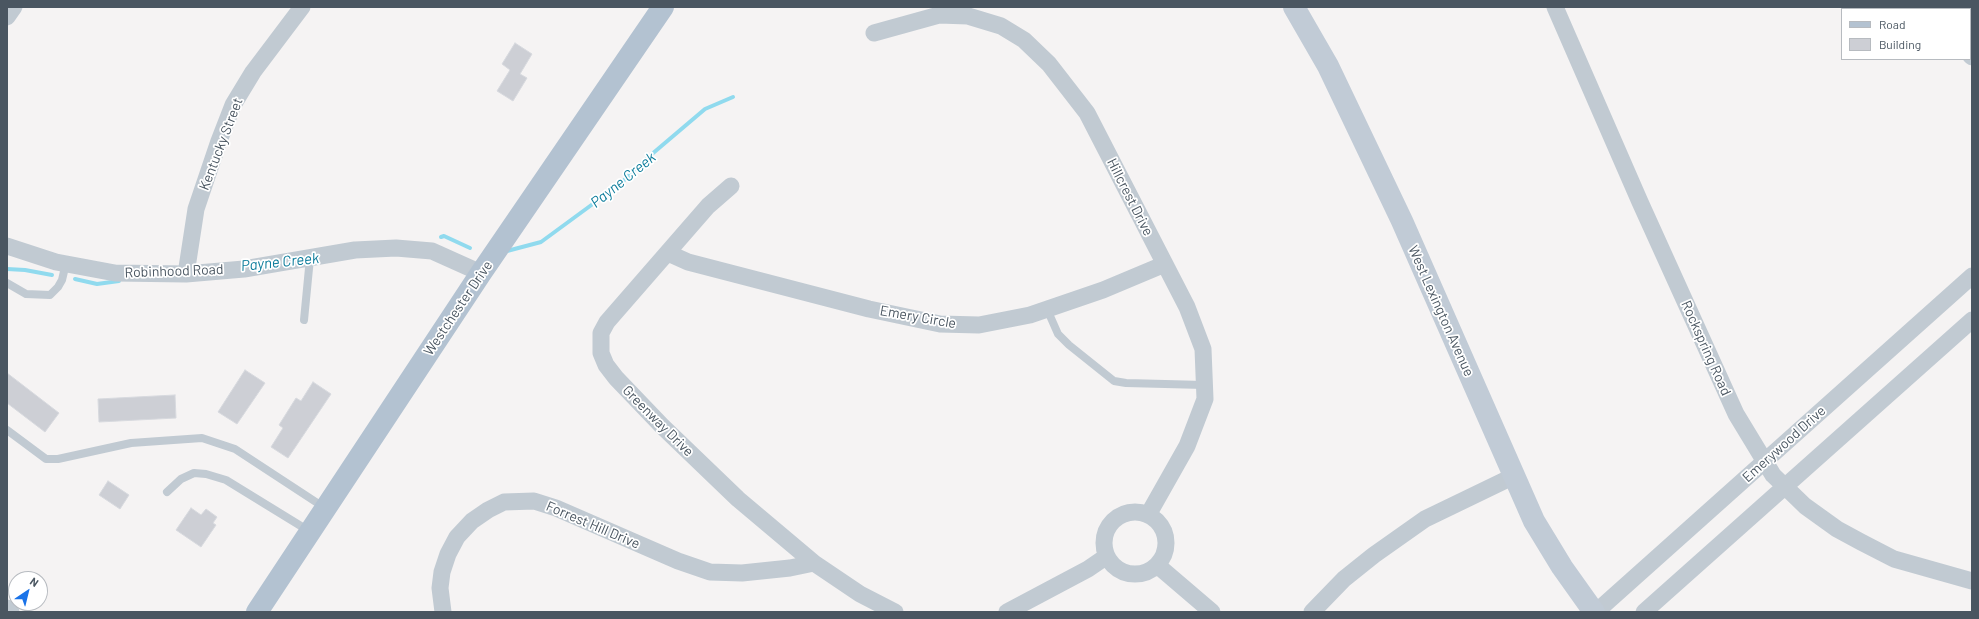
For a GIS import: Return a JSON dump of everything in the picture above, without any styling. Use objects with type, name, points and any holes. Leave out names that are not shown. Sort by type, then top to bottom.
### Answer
[{"type":"main road","name":"Westchester Drive","points":[[256,612],[481,273],[662,7]]},
{"type":"street","points":[[7,17],[14,7]]},
{"type":"street","name":"Kentucky Street","points":[[186,274],[196,209],[233,105],[253,72],[302,7]]},
{"type":"street","name":"West Lexington Avenue","points":[[1294,7],[1328,66],[1398,214],[1534,520],[1562,568],[1595,612]]},
{"type":"street","name":"Rockspring Road","points":[[1555,7],[1636,194],[1736,414],[1764,462],[1784,487],[1805,506],[1837,529],[1894,559],[1972,581]]},
{"type":"street","name":"Hillcrest Drive","points":[[874,33],[940,15],[968,16],[1001,26],[1024,40],[1049,64],[1087,114],[1187,307],[1203,349],[1204,399],[1187,446],[1148,515]]},
{"type":"street","name":"Greenway Drive","points":[[731,186],[708,206],[606,322],[601,333],[601,353],[606,365],[616,378],[662,426],[738,500],[814,563],[860,594],[895,612]]},
{"type":"street","name":"Robinhood Road","points":[[7,246],[66,263],[115,273],[186,274],[244,269],[356,250],[396,248],[432,251],[481,273]]},
{"type":"street","name":"Emery Circle","points":[[668,253],[688,262],[869,309],[940,324],[979,325],[1030,315],[1103,290],[1165,264]]},
{"type":"street","name":"Emerywood Drive","points":[[1595,612],[1972,276]]},
{"type":"street","points":[[1644,612],[1972,320]]},
{"type":"street","points":[[1312,612],[1344,579],[1374,555],[1425,519],[1514,476]]},
{"type":"street","name":"Forrest Hill Drive","points":[[443,612],[440,588],[442,572],[448,554],[457,537],[472,521],[488,510],[504,502],[534,501],[556,508],[678,561],[710,572],[742,573],[790,568],[814,563]]},
{"type":"street","points":[[1138,513],[1148,515],[1162,529],[1166,538],[1166,548],[1163,557],[1157,565],[1144,573],[1130,574],[1120,571],[1113,565],[1107,556],[1104,546],[1105,536],[1110,526],[1117,518],[1127,514],[1138,513]]},
{"type":"street","points":[[1007,612],[1088,569],[1107,556]]},
{"type":"street","points":[[1157,565],[1212,612]]},
{"type":"street","points":[[7,608],[11,612]]},
{"type":"lane","points":[[304,320],[310,258]]},
{"type":"lane","points":[[7,283],[26,294],[50,295],[58,288],[62,280],[66,263]]},
{"type":"lane","points":[[1047,309],[1058,334],[1073,349],[1114,381],[1126,383],[1204,385]]},
{"type":"lane","points":[[7,430],[46,459],[58,459],[131,444],[202,438],[235,449],[325,508]]},
{"type":"lane","points":[[167,492],[181,479],[187,476],[194,473],[206,474],[226,480],[310,532]]},
{"type":"building","points":[[515,43],[532,54],[520,74],[527,78],[513,101],[497,91],[510,70],[502,64]]},
{"type":"building","points":[[245,370],[265,383],[237,424],[218,412]]},
{"type":"building","points":[[7,373],[59,413],[45,432],[7,403]]},
{"type":"building","points":[[313,382],[331,394],[288,458],[271,447],[283,428],[279,425],[296,398],[301,401]]},
{"type":"building","points":[[175,395],[176,418],[99,422],[98,399]]},
{"type":"building","points":[[108,481],[129,495],[120,509],[99,495]]},
{"type":"building","points":[[191,508],[201,515],[206,509],[217,517],[213,523],[216,525],[201,547],[176,530]]},
{"type":"waterway","name":"Payne Creek","points":[[507,251],[541,242],[620,184],[652,154],[705,109],[733,97]]},
{"type":"waterway","name":"Payne Creek","points":[[441,237],[444,236],[470,248]]},
{"type":"waterway","name":"Payne Creek","points":[[7,269],[25,270],[52,275]]},
{"type":"waterway","name":"Payne Creek","points":[[75,279],[97,284],[119,281]]}]
